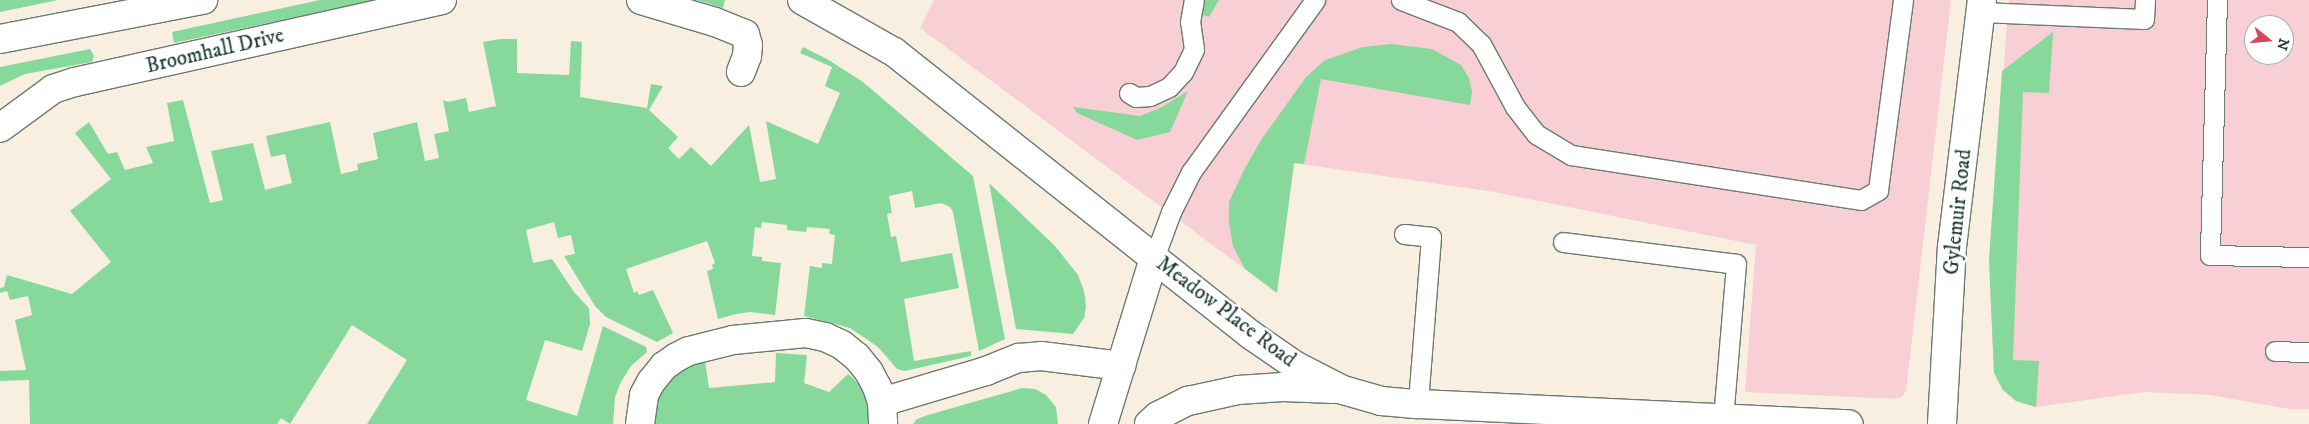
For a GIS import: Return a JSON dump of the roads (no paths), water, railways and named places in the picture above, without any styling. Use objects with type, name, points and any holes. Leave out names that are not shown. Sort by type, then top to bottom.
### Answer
[{"type":"street","points":[[0,39],[203,0]]},
{"type":"street","name":"Broomhall Drive","points":[[0,128],[53,89],[75,82],[442,0]]},
{"type":"street","points":[[641,0],[715,22],[745,34],[748,45],[747,56],[741,72]]},
{"type":"street","name":"Meadow Place Road","points":[[802,0],[894,52],[1251,335],[1296,366],[1343,390],[1381,401],[1418,404],[1722,418],[1786,423],[1849,424]]},
{"type":"street","name":"Gylemuir Road","points":[[1942,424],[1952,247],[1982,6]]},
{"type":"street","points":[[1103,424],[1154,258]]},
{"type":"street","points":[[640,424],[644,395],[664,366],[689,351],[753,336],[806,333],[825,337],[842,345],[857,357],[869,372],[882,413],[1019,358],[1041,356],[1121,366]]},
{"type":"street","points":[[1149,424],[1158,416],[1188,401],[1238,390],[1283,387],[1343,390]]},
{"type":"lane","points":[[1129,93],[1136,97],[1150,96],[1168,87],[1183,72],[1194,49],[1190,22],[1194,0]]},
{"type":"lane","points":[[1154,258],[1171,212],[1191,172],[1315,0]]},
{"type":"lane","points":[[1401,0],[1458,22],[1481,44],[1515,107],[1536,134],[1571,155],[1861,200],[1878,190],[1903,0]]},
{"type":"lane","points":[[2217,0],[2210,255],[2309,257]]},
{"type":"lane","points":[[1982,6],[2144,9]]},
{"type":"lane","points":[[1404,234],[1431,237],[1418,404]]},
{"type":"lane","points":[[1563,242],[1736,264],[1722,418]]},
{"type":"lane","points":[[2275,351],[2309,352]]}]
